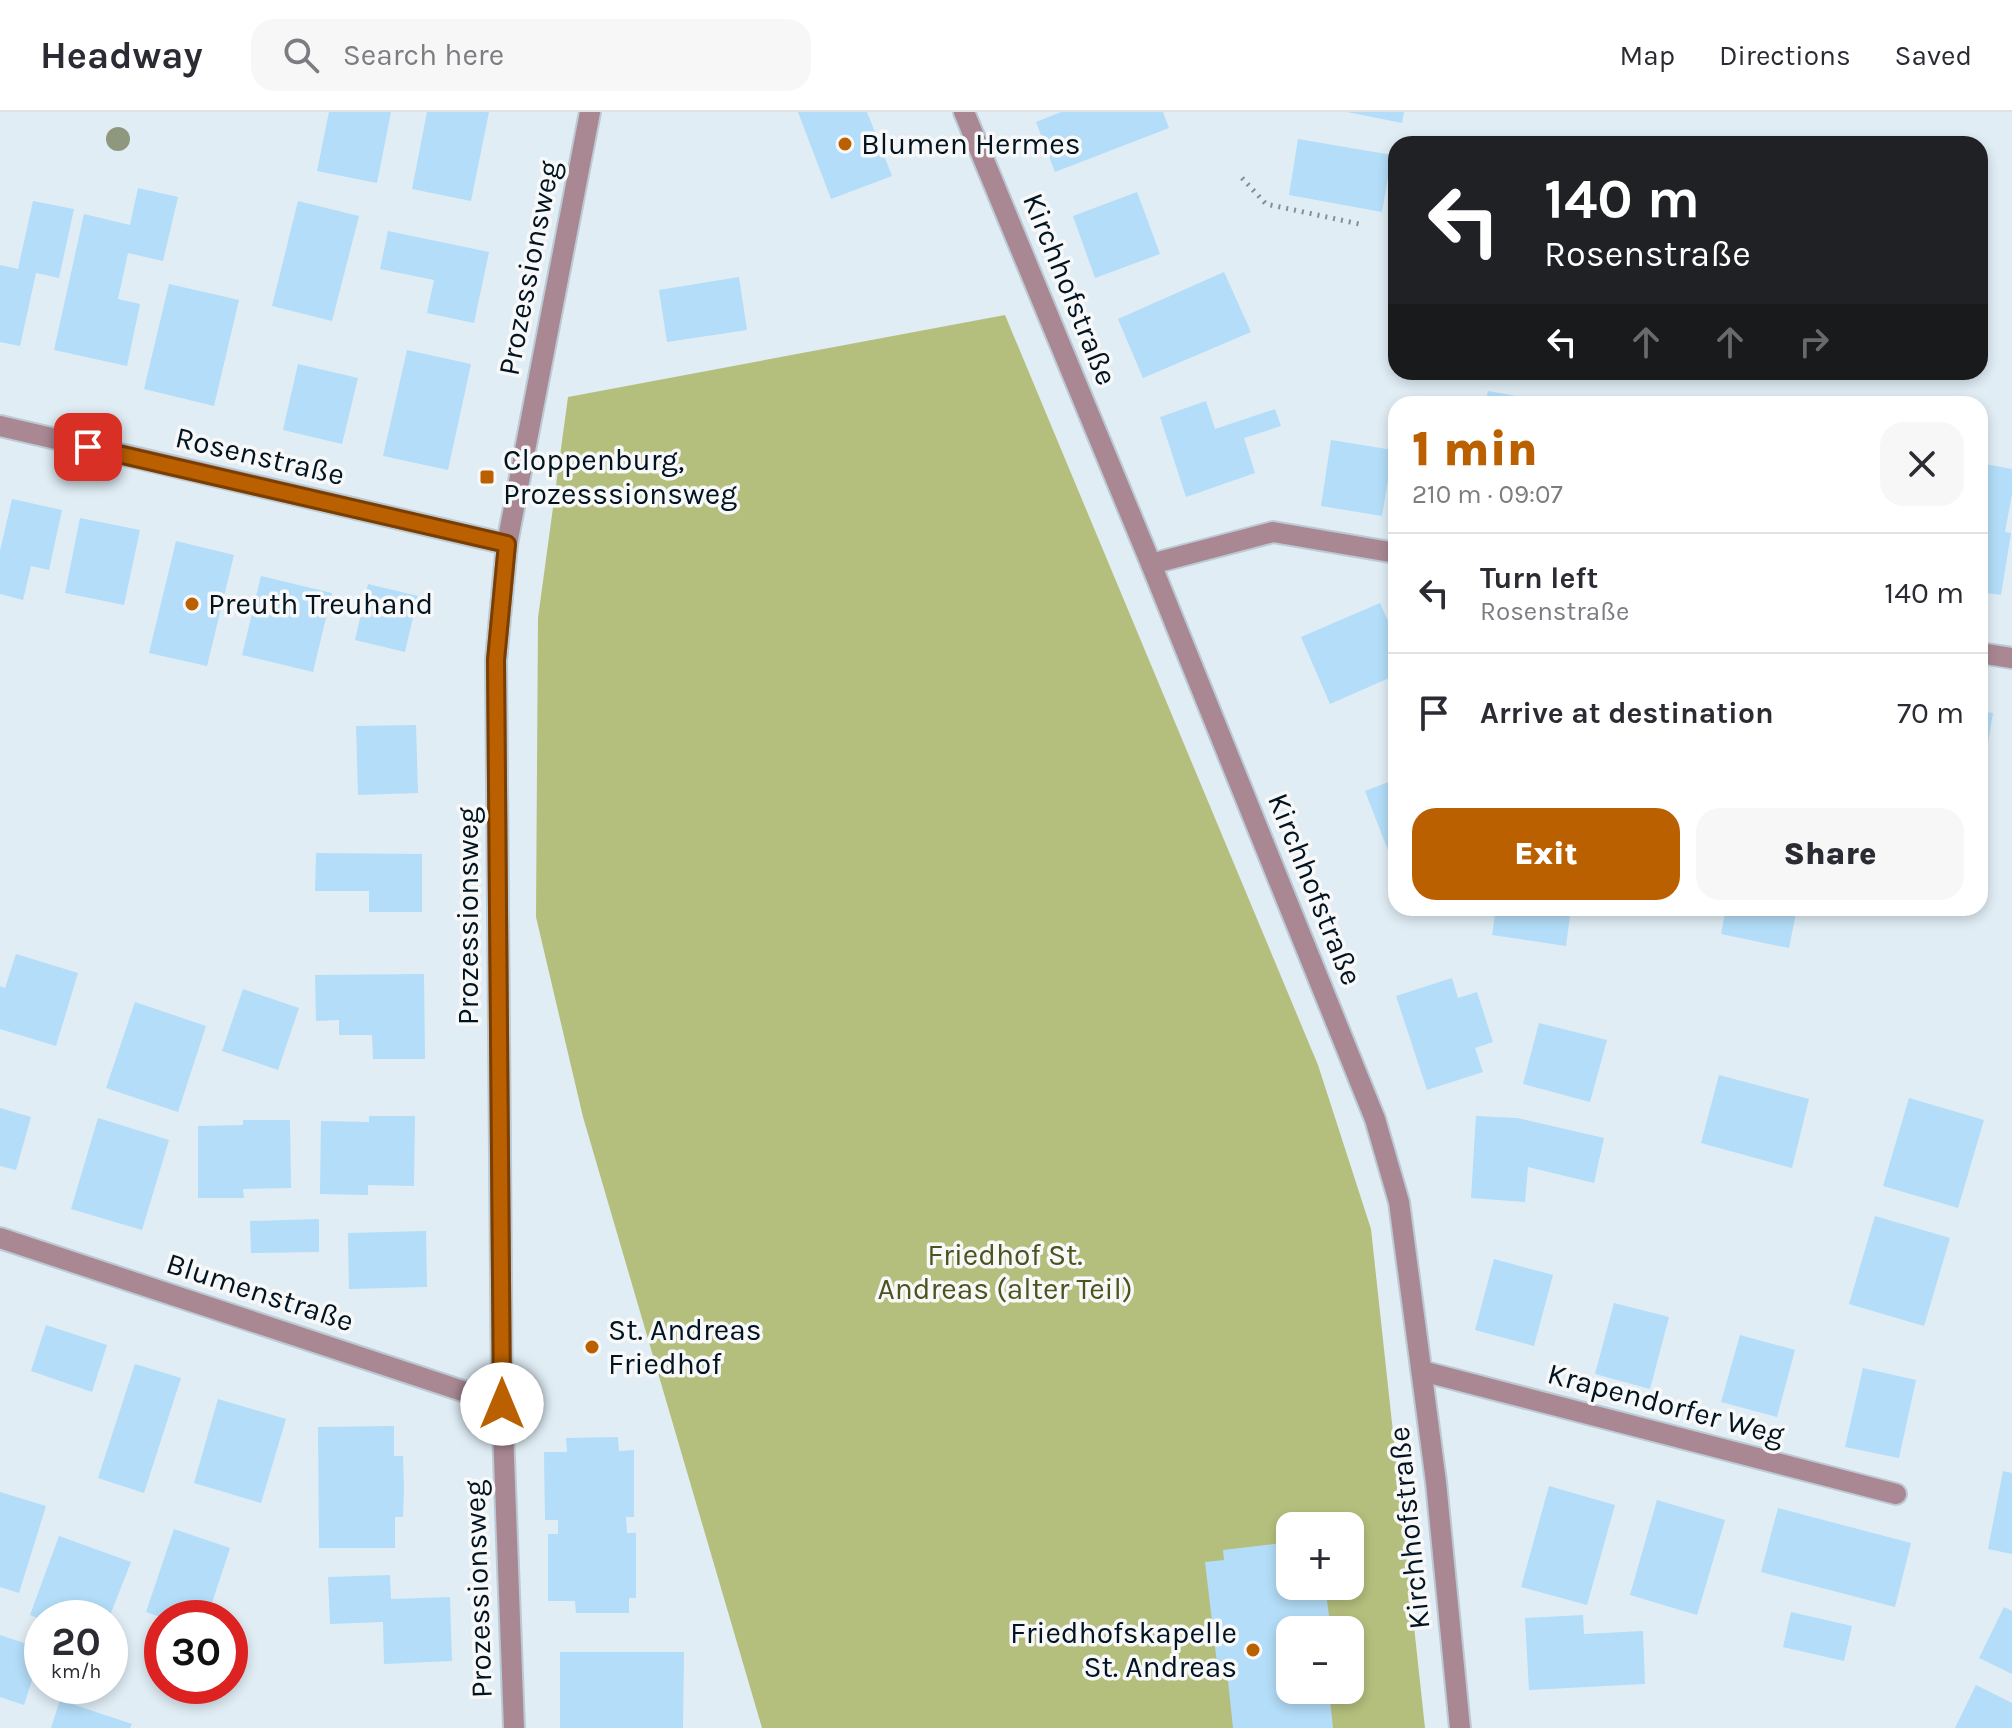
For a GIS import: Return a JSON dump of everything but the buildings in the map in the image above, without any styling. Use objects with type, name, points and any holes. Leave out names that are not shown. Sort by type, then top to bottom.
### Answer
[{"type":"street","name":"Prozessionsweg","points":[[514,1728],[502,1404],[496,660],[507,544],[590,112]]},
{"type":"street","name":"Kirchhofstraße","points":[[964,112],[1375,1119],[1399,1202],[1436,1482],[1460,1728]]},
{"type":"street","name":"Rosenstraße","points":[[0,426],[507,544]]},
{"type":"street","points":[[1151,564],[1273,532],[1388,552]]},
{"type":"street","points":[[1988,654],[2012,658]]},
{"type":"street","name":"Blumenstraße","points":[[0,1238],[502,1404]]},
{"type":"street","name":"Krapendorfer Weg","points":[[1422,1371],[1896,1494]]},
{"type":"path","points":[[1242,178],[1266,204],[1364,225]]},
{"type":"green space","name":"Friedhof St. Andreas (alter Teil)","points":[[1005,315],[1318,1065],[1371,1229],[1425,1728],[762,1728],[583,1117],[536,917],[538,618],[568,397]]},
{"type":"place","name":"Blumen Hermes","points":[[845,144]]},
{"type":"place","name":"Cloppenburg, Prozesssionsweg","points":[[487,477]]},
{"type":"place","name":"Preuth Treuhand","points":[[192,604]]},
{"type":"place","name":"St. Andreas Friedhof","points":[[592,1347]]},
{"type":"place","name":"Friedhofskapelle St. Andreas","points":[[1253,1650]]},
{"type":"route","points":[[88,447],[507,544],[496,660],[502,1404]]}]
